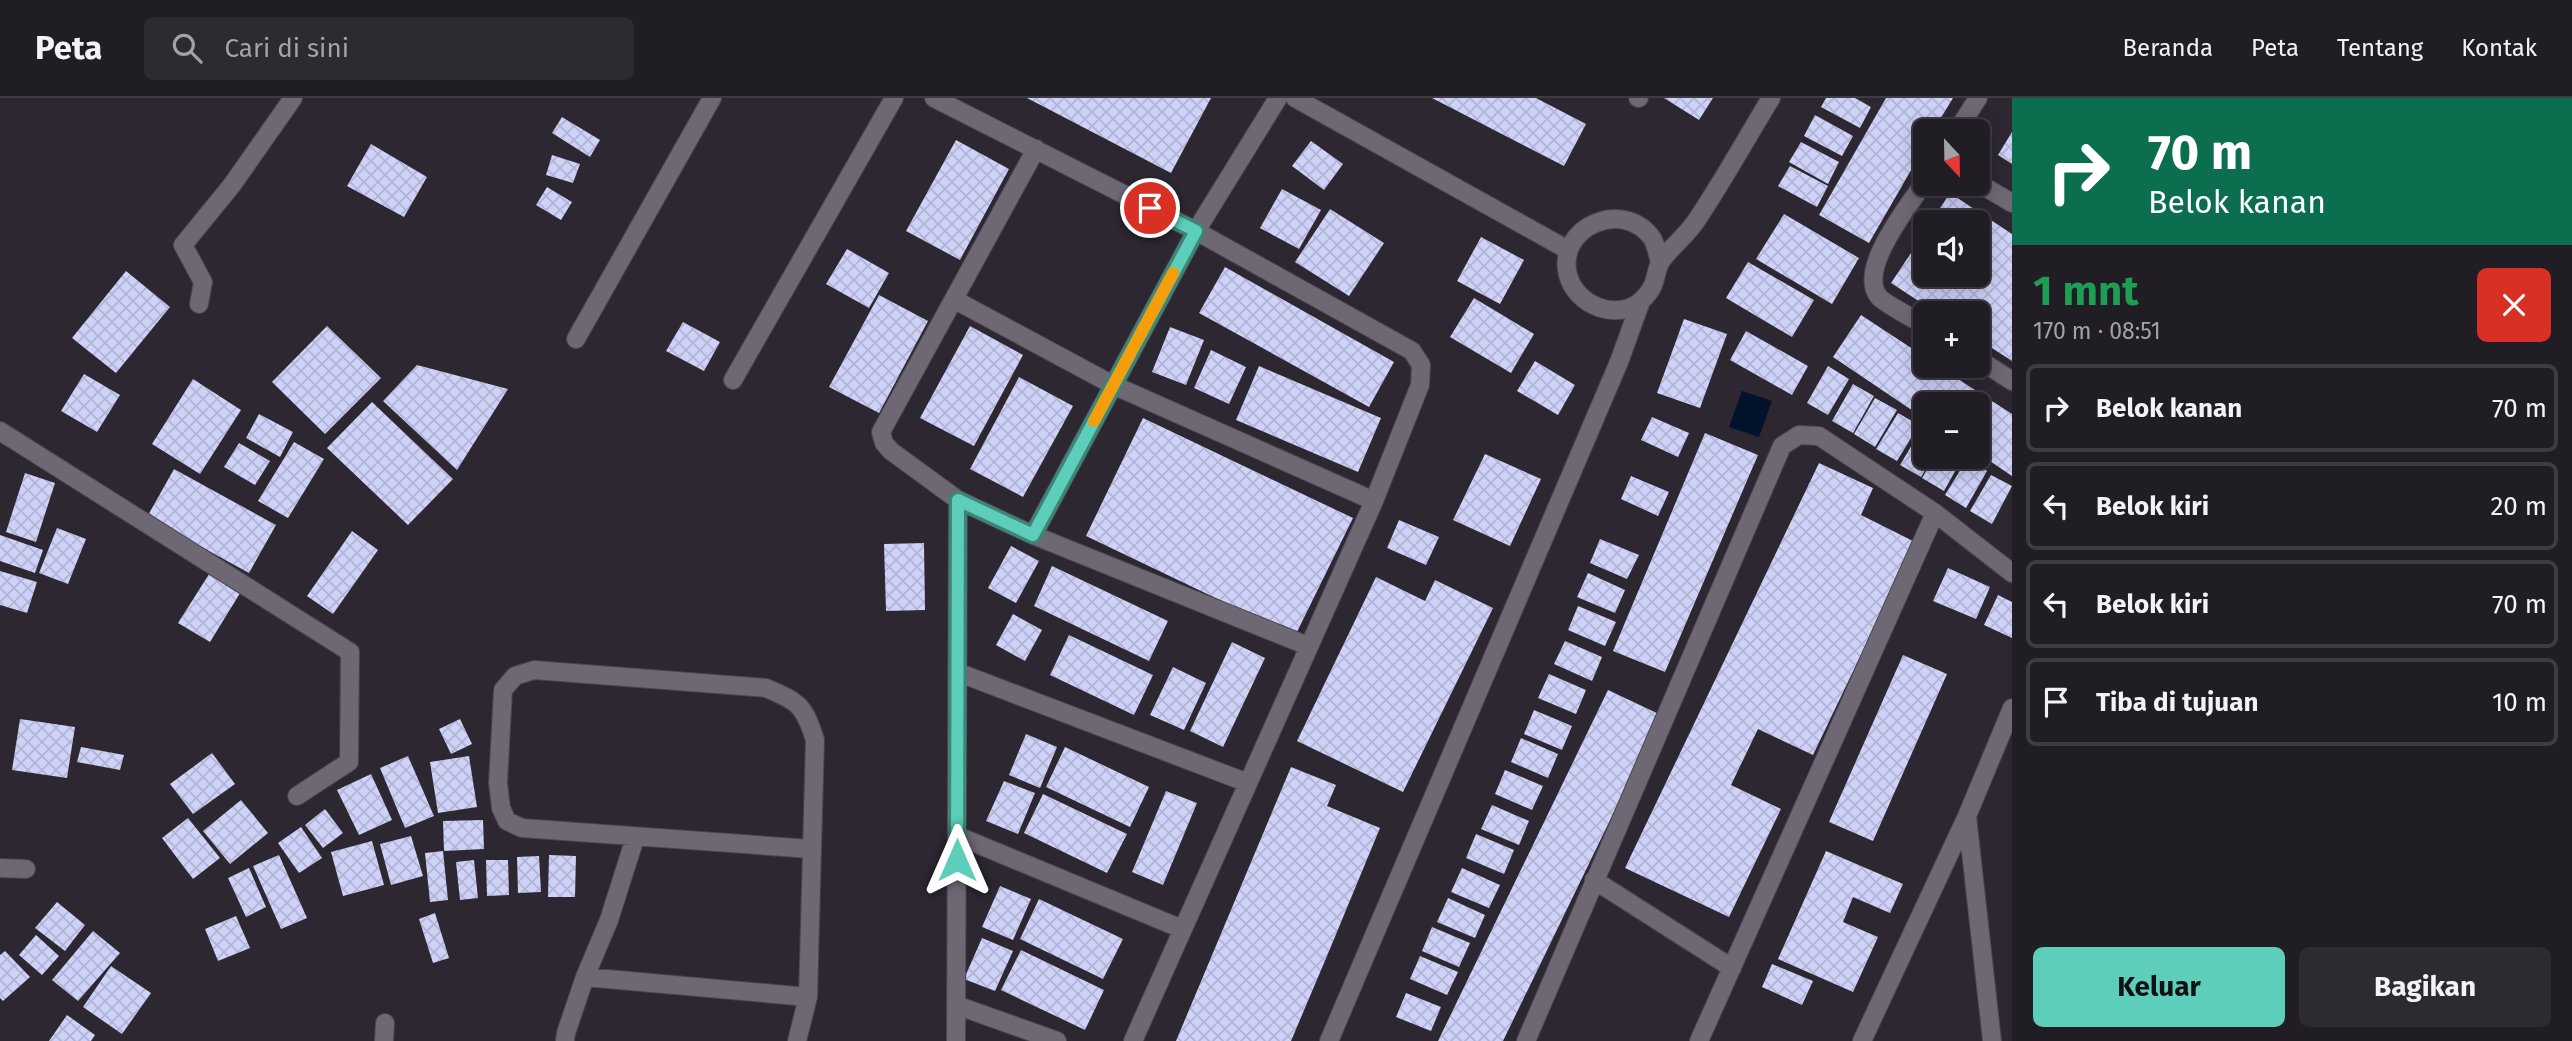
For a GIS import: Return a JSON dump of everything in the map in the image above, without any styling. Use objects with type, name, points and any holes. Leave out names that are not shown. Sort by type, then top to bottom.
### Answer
[{"type":"street","points":[[199,304],[203,282],[183,245],[232,185],[293,98]]},
{"type":"street","points":[[576,339],[712,98]]},
{"type":"street","points":[[733,380],[894,98]]},
{"type":"street","points":[[934,98],[1196,231],[1412,351],[1421,365],[1420,385],[1374,501],[1133,1041]]},
{"type":"street","points":[[1033,535],[1196,231],[1278,98]]},
{"type":"street","points":[[1295,98],[1568,250]]},
{"type":"street","points":[[1660,263],[1695,223],[1771,98]]},
{"type":"street","points":[[1965,119],[1978,98]]},
{"type":"street","points":[[1036,149],[881,432],[884,443],[958,500],[1033,535],[1308,646]]},
{"type":"street","points":[[1990,190],[2012,203]]},
{"type":"street","points":[[1913,318],[1878,296],[1872,279],[1876,259],[1916,196]]},
{"type":"street","points":[[1329,1041],[1619,362],[1641,301],[1656,284],[1660,263],[1652,238],[1633,222],[1607,218],[1583,229],[1568,250],[1567,273],[1577,295],[1596,308],[1619,311],[1641,301]]},
{"type":"street","points":[[955,300],[1113,385],[1374,501]]},
{"type":"street","points":[[1990,366],[2012,380]]},
{"type":"street","points":[[0,431],[350,652],[349,762],[297,796]]},
{"type":"street","points":[[1526,1041],[1782,446],[1799,435],[1819,436],[1936,513],[2012,573]]},
{"type":"street","points":[[956,1041],[958,500]]},
{"type":"street","points":[[1699,1041],[1936,513]]},
{"type":"street","points":[[797,1041],[808,997],[815,740],[808,719],[793,699],[766,688],[534,670],[515,677],[503,690],[498,783],[501,808],[507,821],[522,828],[811,849]]},
{"type":"street","points":[[957,672],[1248,783]]},
{"type":"street","points":[[1862,1041],[1967,816],[2012,708]]},
{"type":"street","points":[[1967,816],[1992,1041]]},
{"type":"street","points":[[958,836],[1182,929]]},
{"type":"street","points":[[565,1041],[585,977],[609,920],[635,838]]},
{"type":"street","points":[[0,868],[26,869]]},
{"type":"street","points":[[1594,880],[1732,968]]},
{"type":"street","points":[[585,977],[808,997]]},
{"type":"street","points":[[956,1005],[1057,1041]]},
{"type":"water","points":[[1742,391],[1772,401],[1759,437],[1729,427]]},
{"type":"building","points":[[1027,98],[1211,98],[1171,173]]},
{"type":"building","points":[[1432,98],[1536,98],[1586,124],[1564,166]]},
{"type":"building","points":[[1664,98],[1713,98],[1699,120]]},
{"type":"building","points":[[1826,98],[1855,98],[1871,107],[1860,128],[1821,107]]},
{"type":"building","points":[[1886,98],[1953,98],[1940,119],[1913,119],[1913,167],[1869,243],[1819,215]]},
{"type":"building","points":[[1815,115],[1853,136],[1842,156],[1804,136]]},
{"type":"building","points":[[562,117],[600,140],[590,157],[552,133]]},
{"type":"building","points":[[2012,132],[2012,164],[1998,155]]},
{"type":"building","points":[[956,140],[1009,169],[960,260],[906,231]]},
{"type":"building","points":[[1311,141],[1343,164],[1324,190],[1292,166]]},
{"type":"building","points":[[1801,142],[1839,162],[1828,184],[1789,162]]},
{"type":"building","points":[[371,144],[427,177],[404,217],[347,186]]},
{"type":"building","points":[[552,155],[580,164],[573,183],[546,175]]},
{"type":"building","points":[[1790,166],[1828,186],[1817,207],[1778,186]]},
{"type":"building","points":[[547,187],[572,202],[561,220],[536,205]]},
{"type":"building","points":[[1282,189],[1321,210],[1299,249],[1260,228]]},
{"type":"building","points":[[1948,196],[1955,196],[1976,210],[1939,210]]},
{"type":"building","points":[[1330,209],[1384,243],[1349,296],[1295,262]]},
{"type":"building","points":[[1784,214],[1859,258],[1832,304],[1756,259]]},
{"type":"building","points":[[1990,219],[2012,234],[2012,361],[1990,347],[1990,301],[1919,301],[1891,283],[1913,250],[1913,287],[1990,287]]},
{"type":"building","points":[[1481,237],[1524,260],[1500,304],[1457,281]]},
{"type":"building","points":[[847,249],[889,273],[869,308],[826,284]]},
{"type":"building","points":[[1748,262],[1814,300],[1792,337],[1726,298]]},
{"type":"building","points":[[1225,267],[1394,362],[1369,407],[1199,313]]},
{"type":"building","points":[[126,271],[170,307],[116,373],[72,338]]},
{"type":"building","points":[[879,295],[928,321],[879,413],[829,387]]},
{"type":"building","points":[[1474,298],[1534,334],[1511,373],[1450,337]]},
{"type":"building","points":[[1861,315],[1913,349],[1913,378],[1956,378],[1978,392],[1913,392],[1913,411],[1833,357]]},
{"type":"building","points":[[1684,319],[1727,334],[1700,408],[1657,393]]},
{"type":"building","points":[[683,322],[720,342],[704,371],[666,351]]},
{"type":"building","points":[[327,326],[381,378],[325,434],[272,382]]},
{"type":"building","points":[[970,326],[1023,355],[974,446],[920,418]]},
{"type":"building","points":[[1170,327],[1204,340],[1186,385],[1152,372]]},
{"type":"building","points":[[1746,331],[1808,366],[1792,395],[1730,360]]},
{"type":"building","points":[[1211,350],[1246,367],[1229,404],[1194,388]]},
{"type":"building","points":[[1535,361],[1575,385],[1558,415],[1517,391]]},
{"type":"building","points":[[417,365],[508,389],[457,470],[383,401]]},
{"type":"building","points":[[1259,366],[1381,418],[1358,472],[1236,420]]},
{"type":"building","points":[[1828,366],[1849,379],[1828,415],[1807,403]]},
{"type":"building","points":[[84,374],[120,395],[97,432],[61,411]]},
{"type":"building","points":[[1019,377],[1073,406],[1023,497],[970,469]]},
{"type":"building","points":[[193,379],[241,410],[200,474],[152,444]]},
{"type":"building","points":[[1853,384],[1874,396],[1853,433],[1832,421]]},
{"type":"building","points":[[1875,398],[1897,410],[1875,447],[1854,434]]},
{"type":"building","points":[[1990,400],[2012,414],[2012,476],[1990,461]]},
{"type":"building","points":[[372,402],[453,479],[408,525],[327,448]]},
{"type":"building","points":[[1898,413],[1913,422],[1913,435],[1897,461],[1876,449]]},
{"type":"building","points":[[259,414],[293,432],[280,457],[246,438]]},
{"type":"building","points":[[1652,417],[1689,433],[1678,457],[1641,440]]},
{"type":"building","points":[[1143,418],[1353,518],[1295,636],[1086,536]]},
{"type":"building","points":[[1705,433],[1758,455],[1665,672],[1613,651]]},
{"type":"building","points":[[294,442],[324,459],[288,518],[258,501]]},
{"type":"building","points":[[239,443],[270,461],[255,485],[224,467]]},
{"type":"building","points":[[1913,443],[1913,469],[1926,469],[1921,477],[1900,465]]},
{"type":"building","points":[[1485,454],[1541,479],[1510,546],[1453,520]]},
{"type":"building","points":[[1819,463],[1873,488],[1861,515],[1915,542],[1813,755],[1758,729],[1731,785],[1781,809],[1729,917],[1625,868]]},
{"type":"building","points":[[174,469],[276,525],[249,573],[147,517]]},
{"type":"building","points":[[1928,469],[1956,469],[1944,491],[1922,478]]},
{"type":"building","points":[[1961,469],[1987,471],[1966,508],[1945,495]]},
{"type":"building","points":[[25,473],[55,483],[36,542],[6,532]]},
{"type":"building","points":[[1991,475],[2012,486],[1992,524],[1970,511]]},
{"type":"building","points":[[1631,476],[1669,492],[1658,516],[1621,499]]},
{"type":"building","points":[[1399,520],[1439,537],[1426,565],[1387,548]]},
{"type":"building","points":[[57,528],[86,539],[68,584],[39,573]]},
{"type":"building","points":[[352,531],[378,550],[333,614],[307,596]]},
{"type":"building","points":[[0,535],[43,550],[35,573],[0,561]]},
{"type":"building","points":[[1600,539],[1639,555],[1627,579],[1590,563]]},
{"type":"building","points":[[924,543],[925,610],[886,611],[884,544]]},
{"type":"building","points":[[1011,546],[1039,561],[1016,603],[988,588]]},
{"type":"building","points":[[1052,566],[1168,621],[1149,661],[1034,606]]},
{"type":"building","points":[[1948,568],[1990,587],[1976,619],[1933,601]]},
{"type":"building","points":[[0,571],[37,582],[27,613],[0,605]]},
{"type":"building","points":[[211,571],[242,590],[210,642],[178,623]]},
{"type":"building","points":[[1588,573],[1625,590],[1615,613],[1577,597]]},
{"type":"building","points":[[1376,577],[1425,601],[1435,580],[1493,608],[1403,792],[1297,741]]},
{"type":"building","points":[[1998,595],[2012,602],[2012,638],[1984,625]]},
{"type":"building","points":[[1578,606],[1616,622],[1605,646],[1568,630]]},
{"type":"building","points":[[1013,614],[1042,630],[1025,661],[996,645]]},
{"type":"building","points":[[1069,635],[1153,675],[1134,715],[1050,675]]},
{"type":"building","points":[[1565,641],[1602,657],[1592,681],[1554,664]]},
{"type":"building","points":[[1232,642],[1265,658],[1223,747],[1190,731]]},
{"type":"building","points":[[1903,655],[1947,674],[1873,841],[1829,822]]},
{"type":"building","points":[[1173,667],[1206,683],[1184,730],[1150,715]]},
{"type":"building","points":[[1549,674],[1586,690],[1576,714],[1538,698]]},
{"type":"building","points":[[1608,690],[1661,715],[1503,1041],[1438,1041]]},
{"type":"building","points":[[1534,710],[1572,726],[1562,750],[1524,734]]},
{"type":"building","points":[[20,719],[75,727],[67,778],[12,770]]},
{"type":"building","points":[[460,719],[472,744],[451,754],[439,729]]},
{"type":"building","points":[[1026,734],[1057,747],[1040,788],[1009,775]]},
{"type":"building","points":[[1521,738],[1558,754],[1548,778],[1511,762]]},
{"type":"building","points":[[81,747],[124,755],[120,770],[77,762]]},
{"type":"building","points":[[1065,747],[1149,787],[1130,827],[1046,787]]},
{"type":"building","points":[[212,753],[235,784],[193,814],[170,784]]},
{"type":"building","points":[[408,756],[434,816],[405,828],[380,768]]},
{"type":"building","points":[[469,756],[477,807],[438,813],[430,762]]},
{"type":"building","points":[[1291,767],[1336,785],[1327,806],[1380,828],[1327,956],[1291,1041],[1176,1041]]},
{"type":"building","points":[[1505,770],[1543,786],[1532,810],[1495,794]]},
{"type":"building","points":[[371,774],[392,820],[359,835],[337,790]]},
{"type":"building","points":[[1004,781],[1035,793],[1018,834],[986,821]]},
{"type":"building","points":[[1166,791],[1197,803],[1163,885],[1132,872]]},
{"type":"building","points":[[1043,794],[1127,834],[1107,873],[1024,833]]},
{"type":"building","points":[[241,800],[268,833],[230,864],[203,831]]},
{"type":"building","points":[[1492,805],[1529,821],[1519,845],[1481,829]]},
{"type":"building","points":[[325,809],[343,833],[323,848],[305,825]]},
{"type":"building","points":[[188,818],[220,858],[193,879],[162,838]]},
{"type":"building","points":[[483,820],[484,849],[444,851],[443,821]]},
{"type":"building","points":[[301,827],[322,858],[299,873],[278,843]]},
{"type":"building","points":[[1476,834],[1514,850],[1504,874],[1466,858]]},
{"type":"building","points":[[411,836],[423,876],[391,885],[380,844]]},
{"type":"building","points":[[372,841],[384,885],[343,896],[331,852]]},
{"type":"building","points":[[443,851],[448,900],[430,902],[425,853]]},
{"type":"building","points":[[1826,851],[1903,884],[1890,913],[1853,897],[1843,922],[1878,937],[1853,992],[1778,959]]},
{"type":"building","points":[[279,855],[307,918],[281,929],[253,866]]},
{"type":"building","points":[[549,855],[576,856],[575,897],[548,897]]},
{"type":"building","points":[[539,856],[541,892],[518,893],[517,857]]},
{"type":"building","points":[[474,860],[478,898],[460,900],[456,862]]},
{"type":"building","points":[[486,860],[508,860],[509,895],[487,896]]},
{"type":"building","points":[[249,868],[266,907],[246,917],[228,878]]},
{"type":"building","points":[[1462,868],[1500,885],[1489,908],[1451,892]]},
{"type":"building","points":[[1000,886],[1031,899],[1013,940],[982,927]]},
{"type":"building","points":[[1448,898],[1485,915],[1475,938],[1437,922]]},
{"type":"building","points":[[1039,899],[1123,939],[1103,979],[1020,939]]},
{"type":"building","points":[[57,902],[85,925],[65,951],[35,928]]},
{"type":"building","points":[[435,913],[449,958],[433,963],[419,919]]},
{"type":"building","points":[[236,916],[250,948],[218,961],[205,929]]},
{"type":"building","points":[[1432,927],[1470,943],[1459,967],[1422,951]]},
{"type":"building","points":[[93,931],[120,953],[78,1001],[52,980]]},
{"type":"building","points":[[36,935],[59,956],[42,975],[19,955]]},
{"type":"building","points":[[982,938],[1013,951],[995,991],[964,979]]},
{"type":"building","points":[[1021,950],[1104,990],[1085,1030],[1001,990]]},
{"type":"building","points":[[5,951],[30,977],[3,1001],[0,998],[0,955]]},
{"type":"building","points":[[1420,956],[1458,972],[1447,995],[1410,979]]},
{"type":"building","points":[[1772,964],[1813,981],[1802,1005],[1762,987]]},
{"type":"building","points":[[111,966],[151,993],[122,1034],[83,1007]]},
{"type":"building","points":[[1406,993],[1441,1007],[1431,1031],[1396,1017]]},
{"type":"building","points":[[67,1015],[95,1035],[91,1041],[49,1041]]},
{"type":"slow traffic","points":[[1094,421],[1173,273]]},
{"type":"route","points":[[957,860],[958,500],[1033,535],[1196,231],[1150,208]]}]
